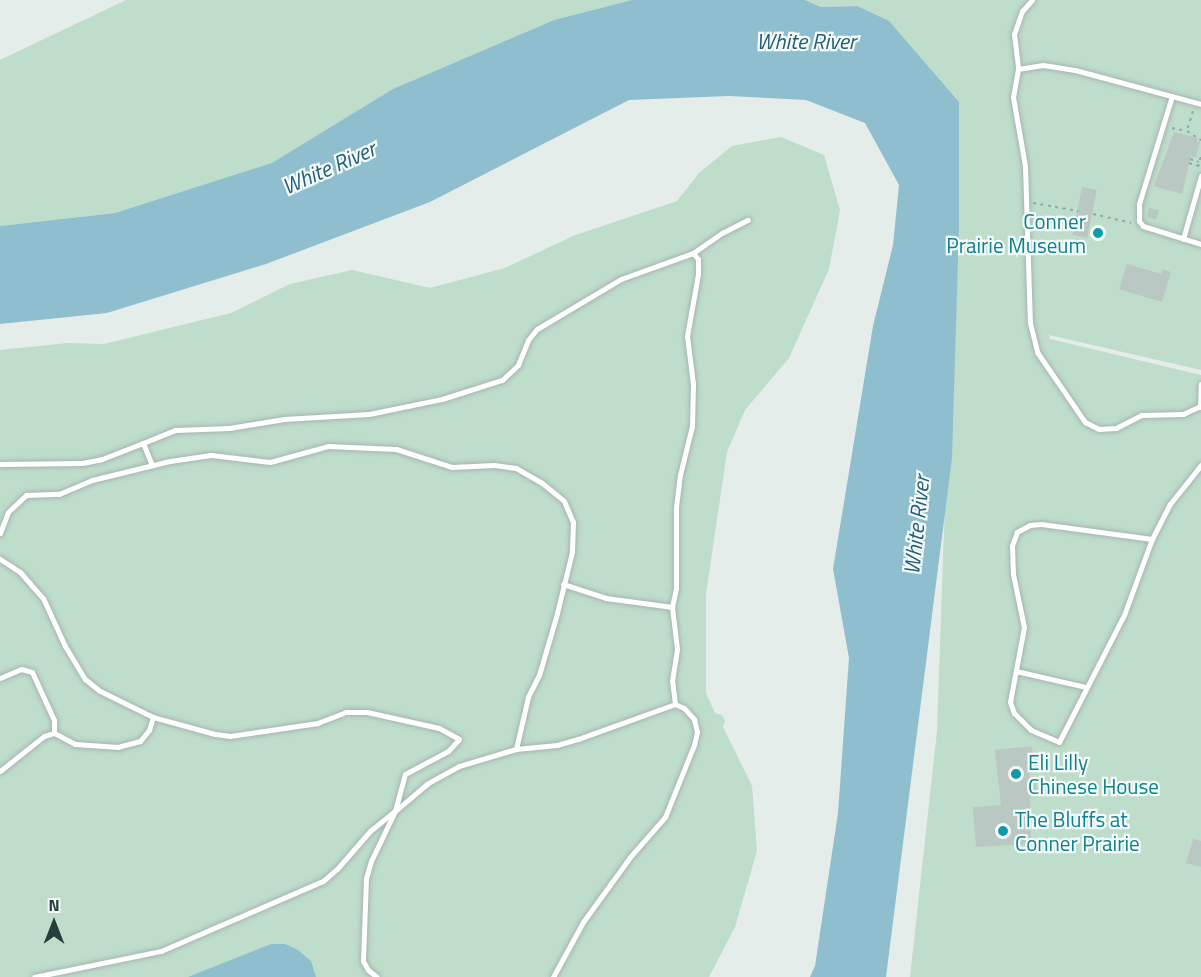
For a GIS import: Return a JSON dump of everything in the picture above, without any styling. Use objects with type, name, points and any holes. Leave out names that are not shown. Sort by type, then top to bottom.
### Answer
[{"type":"lane","points":[[1032,0],[1022,11],[1014,34],[1018,69],[1013,98],[1025,166],[1028,202],[1032,338],[1041,362],[1061,385],[1085,422],[1099,429],[1107,430],[1141,415],[1182,414],[1200,407],[1201,384]]},
{"type":"lane","points":[[1018,69],[1052,66],[1198,103]]},
{"type":"lane","points":[[1172,96],[1137,212],[1143,226],[1201,244]]},
{"type":"lane","points":[[1183,239],[1201,176]]},
{"type":"lane","points":[[0,464],[82,463],[102,459],[176,430],[229,428],[284,418],[369,414],[442,399],[502,380],[518,364],[528,340],[537,329],[621,279],[693,253],[722,233],[748,220]]},
{"type":"lane","points":[[675,704],[672,681],[677,649],[672,607],[676,588],[679,486],[692,426],[693,384],[687,319],[698,274],[698,259],[693,253]]},
{"type":"lane","points":[[143,443],[152,465]]},
{"type":"lane","points":[[0,533],[4,518],[22,497],[59,494],[92,480],[152,465],[211,455],[270,462],[320,448],[340,446],[408,452],[452,467],[494,465],[516,468],[553,490],[564,501],[571,514],[574,539],[554,626],[539,675],[528,698],[516,749]]},
{"type":"lane","points":[[1152,539],[1041,524],[1030,525],[1017,532],[1012,546],[1013,574],[1024,627],[1010,702],[1014,714],[1031,730],[1051,741],[1059,742],[1124,615],[1152,539],[1170,504],[1201,465]]},
{"type":"lane","points":[[0,559],[20,572],[43,598],[51,611],[65,646],[85,679],[100,691],[153,717],[214,734],[230,736],[318,723],[346,712],[367,712],[439,728],[457,736],[457,743],[448,751],[405,774],[401,782],[400,801],[371,861],[366,878],[363,961],[368,970],[377,977]]},
{"type":"lane","points":[[563,584],[606,598],[672,607]]},
{"type":"lane","points":[[0,678],[21,669],[33,672],[54,720],[54,733]]},
{"type":"lane","points":[[1016,671],[1086,687]]},
{"type":"lane","points":[[34,977],[161,951],[316,884],[333,874],[365,837],[442,774],[479,758],[516,749],[557,745],[675,704]]},
{"type":"lane","points":[[553,977],[583,922],[630,857],[665,817],[688,763],[697,732],[690,713],[675,704]]},
{"type":"lane","points":[[0,771],[44,736],[54,733],[75,744],[126,746],[144,736],[153,717]]},
{"type":"path","points":[[1187,131],[1198,103]]},
{"type":"path","points":[[1163,126],[1187,131],[1201,140]]},
{"type":"path","points":[[1190,161],[1199,165],[1201,156]]},
{"type":"path","points":[[1028,202],[1078,211]]},
{"type":"path","points":[[1093,214],[1143,226]]},
{"type":"green space","points":[[126,0],[632,0],[554,20],[414,80],[273,163],[115,213],[0,226],[0,60]]},
{"type":"green space","points":[[805,0],[1201,0],[1201,370],[1049,335],[1050,339],[1201,375],[1201,977],[910,977],[937,731],[959,102],[857,6],[821,7]]},
{"type":"green space","points":[[781,137],[824,155],[840,210],[829,269],[789,358],[745,410],[727,452],[706,594],[706,693],[715,713],[722,715],[725,721],[723,727],[752,786],[757,851],[735,927],[709,977],[0,977],[0,350],[68,343],[104,344],[231,313],[290,284],[352,270],[430,288],[505,268],[573,236],[677,201],[699,173],[732,146]]},
{"type":"water","name":"White River","points":[[632,0],[805,0],[821,7],[857,6],[889,21],[959,102],[959,225],[952,458],[886,977],[810,977],[815,966],[838,813],[849,658],[833,569],[873,326],[893,245],[899,185],[865,123],[806,100],[729,96],[629,100],[430,202],[266,264],[107,313],[0,324],[0,226],[115,213],[272,163],[393,89],[554,20]]},
{"type":"water","points":[[271,944],[285,944],[298,950],[311,961],[316,977],[188,977]]},
{"type":"building","points":[[1174,132],[1198,138],[1197,142],[1200,142],[1196,157],[1191,156],[1182,194],[1154,186]]},
{"type":"building","points":[[1082,187],[1097,190],[1087,238],[1073,235]]},
{"type":"building","points":[[1149,208],[1159,210],[1156,220],[1147,217]]},
{"type":"building","points":[[1127,264],[1161,274],[1162,269],[1171,272],[1162,302],[1119,289]]},
{"type":"building","points":[[1032,746],[1033,761],[1028,762],[1030,782],[1036,782],[1037,796],[1030,796],[1031,844],[976,847],[973,807],[1001,805],[995,750]]},
{"type":"building","points":[[1193,839],[1201,841],[1201,867],[1186,863]]},
{"type":"place","name":"Conner Prairie Museum","points":[[1098,233]]},
{"type":"place","name":"Eli Lilly Chinese House","points":[[1016,774]]},
{"type":"place","name":"The Bluffs at Conner Prairie","points":[[1003,831]]}]
